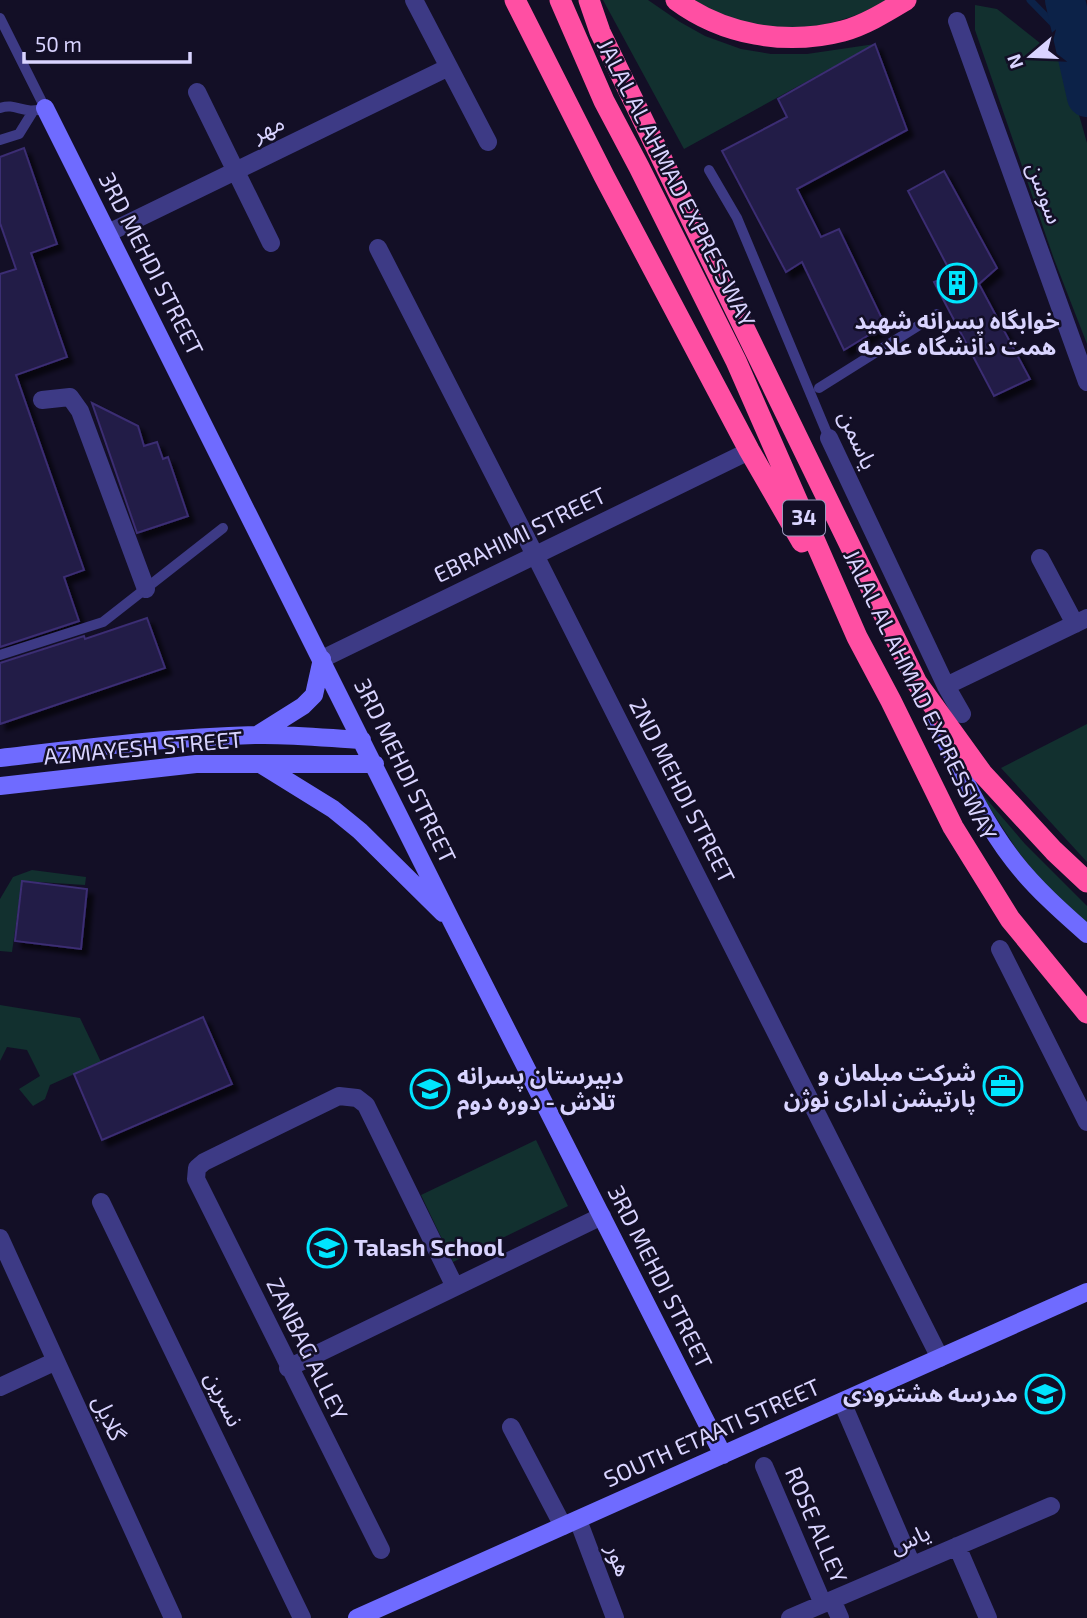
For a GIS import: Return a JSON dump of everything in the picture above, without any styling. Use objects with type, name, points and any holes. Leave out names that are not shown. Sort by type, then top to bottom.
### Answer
[{"type":"highway","points":[[515,0],[598,164],[743,438],[856,637]]},
{"type":"highway","name":"JALAL AL AHMAD EXPRESSWAY","points":[[560,0],[604,101],[736,361],[856,637],[891,701],[953,828],[1010,919],[1087,1013]]},
{"type":"highway","name":"JALAL AL AHMAD EXPRESSWAY","points":[[589,0],[600,32],[917,683],[982,774],[1087,882]]},
{"type":"highway","points":[[676,0],[691,11],[729,28],[770,36],[806,38],[844,31],[879,17],[906,0]]},
{"type":"street","points":[[414,0],[488,142]]},
{"type":"street","name":"سوسن","points":[[957,21],[1087,382]]},
{"type":"street","name":"مهر","points":[[108,233],[449,67]]},
{"type":"street","points":[[197,92],[271,243]]},
{"type":"street","name":"3RD MEHDI STREET","points":[[38,110],[108,233],[452,922],[723,1455]]},
{"type":"street","name":"2ND MEHDI STREET","points":[[378,248],[940,1358]]},
{"type":"street","points":[[42,400],[70,397],[80,411],[146,589]]},
{"type":"street","name":"یاسمن","points":[[830,438],[950,693],[1081,621]]},
{"type":"street","name":"EBRAHIMI STREET","points":[[322,659],[741,454]]},
{"type":"street","points":[[1040,558],[1081,621]]},
{"type":"street","points":[[257,735],[303,706],[314,695],[322,659]]},
{"type":"street","points":[[917,683],[969,788],[1004,848],[1028,877],[1087,934]]},
{"type":"street","name":"AZMAYESH STREET","points":[[0,758],[108,745],[257,735],[362,740]]},
{"type":"street","points":[[259,764],[333,809],[360,831],[452,922]]},
{"type":"street","name":"AZMAYESH STREET","points":[[0,786],[161,766],[375,764]]},
{"type":"street","points":[[1000,949],[1087,1122]]},
{"type":"street","name":"ZANBAG ALLEY","points":[[381,1550],[196,1180],[197,1168],[204,1162],[332,1099],[344,1095],[357,1098],[366,1105],[455,1287]]},
{"type":"street","name":"نسرین","points":[[102,1202],[302,1618]]},
{"type":"street","points":[[288,1368],[602,1216]]},
{"type":"street","name":"گلایل","points":[[0,1238],[173,1618]]},
{"type":"street","name":"SOUTH ETAATI STREET","points":[[367,1616],[1087,1292]]},
{"type":"street","points":[[0,1387],[56,1361]]},
{"type":"street","points":[[842,1402],[912,1565]]},
{"type":"street","name":"هور","points":[[511,1427],[570,1523],[615,1618]]},
{"type":"street","name":"ROSE ALLEY","points":[[764,1466],[828,1602],[840,1618]]},
{"type":"street","name":"یاس","points":[[789,1618],[1051,1506]]},
{"type":"street","points":[[957,1546],[988,1618]]},
{"type":"lane","points":[[0,18],[38,110]]},
{"type":"lane","points":[[0,108],[8,105],[38,110]]},
{"type":"lane","points":[[0,140],[19,134],[38,110]]},
{"type":"lane","name":"یاسمن","points":[[709,170],[737,218],[830,438]]},
{"type":"lane","points":[[819,388],[937,314]]},
{"type":"lane","points":[[0,655],[103,622],[223,528]]},
{"type":"green space","points":[[603,0],[648,0],[705,36],[741,49],[771,54],[807,54],[875,44],[684,149]]},
{"type":"green space","points":[[694,0],[889,0],[840,21],[791,28],[743,22]]},
{"type":"green space","points":[[975,5],[997,9],[1064,62],[1087,143],[1087,344],[1054,259],[975,30]]},
{"type":"green space","points":[[1087,724],[1087,862],[1001,768]]},
{"type":"green space","points":[[977,788],[1025,844],[1087,906],[1087,926],[1045,886],[1017,850]]},
{"type":"green space","points":[[32,870],[86,877],[85,885],[22,881],[12,952],[0,951],[0,899],[13,877]]},
{"type":"green space","points":[[0,1005],[80,1018],[101,1062],[50,1085],[45,1099],[33,1106],[19,1089],[40,1076],[27,1050],[7,1047],[0,1061]]},
{"type":"green space","points":[[536,1140],[568,1206],[453,1262],[421,1195]]},
{"type":"building","points":[[875,44],[907,130],[797,189],[821,237],[839,229],[885,325],[844,350],[802,262],[786,272],[722,151],[787,117],[778,99]]},
{"type":"building","points":[[24,148],[57,244],[31,253],[67,357],[16,375],[84,570],[64,577],[79,621],[0,647],[0,274],[16,269],[0,223],[0,157]]},
{"type":"building","name":"خوابگاه پسرانه شهید همت دانشگاه علامه","points":[[944,171],[997,268],[979,284],[1030,379],[994,396],[934,282],[952,275],[908,191]]},
{"type":"building","points":[[92,403],[138,426],[144,446],[157,442],[163,459],[168,457],[188,516],[137,533]]},
{"type":"building","points":[[147,618],[165,668],[0,724],[0,663]]},
{"type":"building","points":[[22,881],[87,889],[81,949],[15,941]]},
{"type":"building","points":[[203,1017],[232,1084],[102,1140],[74,1074]]},
{"type":"waterway","points":[[1030,0],[1074,45]]},
{"type":"waterway","points":[[1065,0],[1087,97]]},
{"type":"place","name":"خوابگاه پسرانه شهید همت دانشگاه علامه","points":[[957,283]]},
{"type":"place","name":"شرکت مبلمان و پارتیشن اداری نوژن","points":[[1003,1086]]},
{"type":"place","name":"دبیرستان پسرانه تلاش - دوره دوم","points":[[430,1089]]},
{"type":"place","name":"Talash School","points":[[327,1248]]},
{"type":"place","name":"مدرسه هشترودی","points":[[1045,1394]]}]
